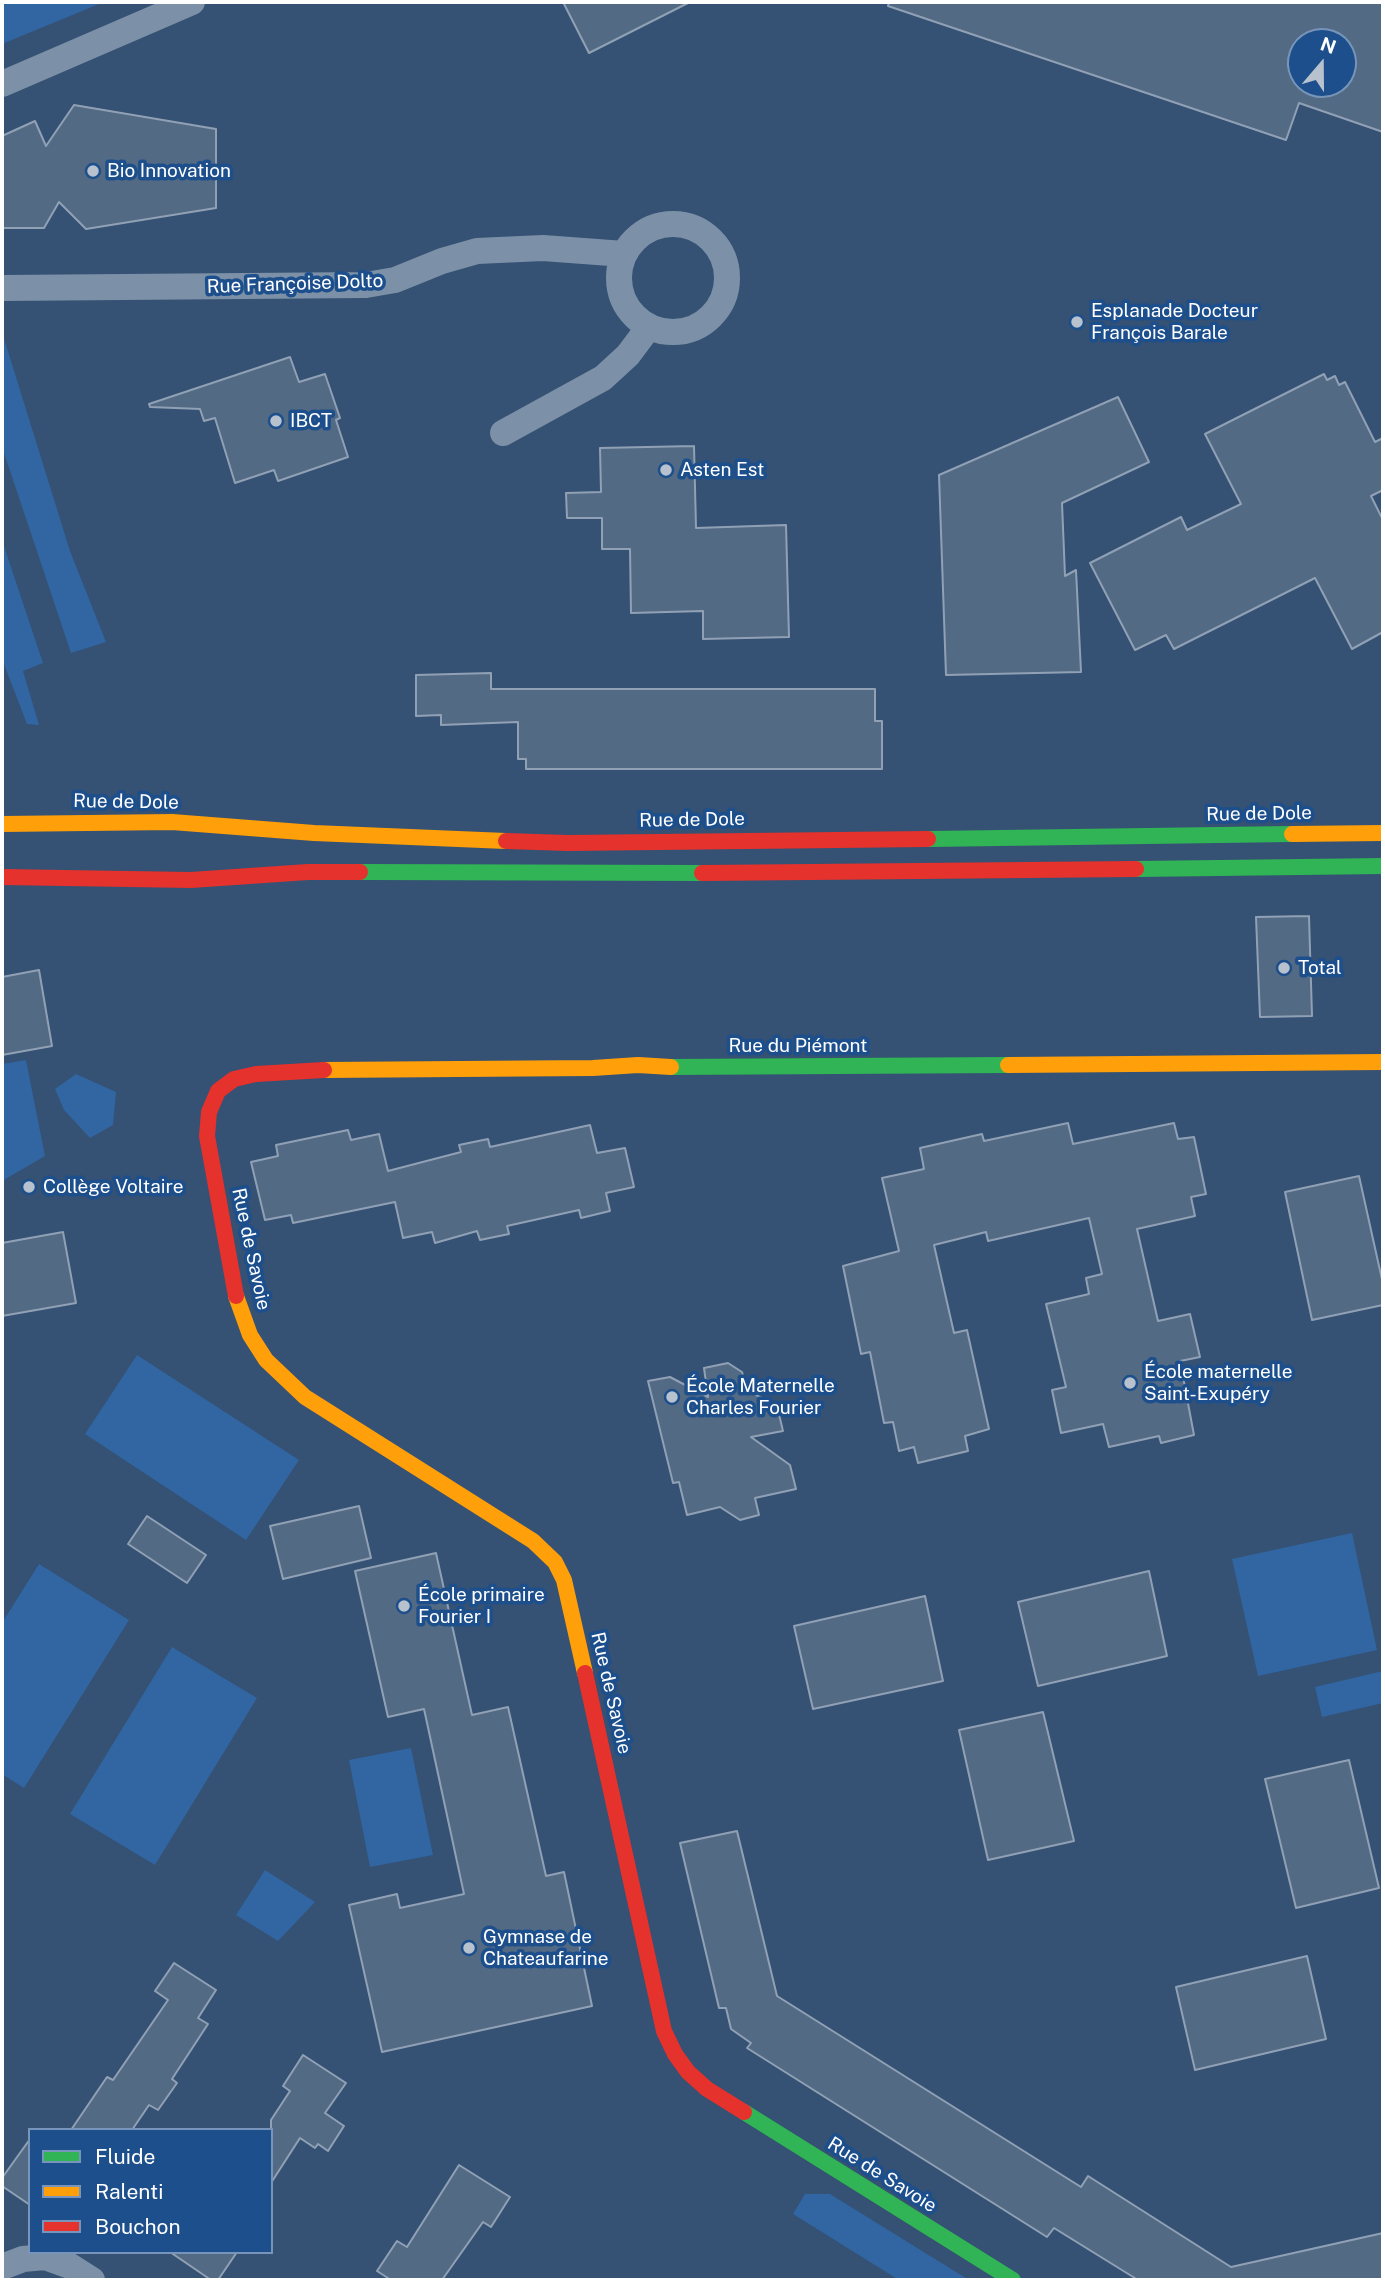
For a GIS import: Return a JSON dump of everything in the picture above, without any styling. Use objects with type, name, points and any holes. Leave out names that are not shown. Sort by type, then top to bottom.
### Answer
[{"type":"main road","name":"Rue de Dole","points":[[2,824],[172,822],[313,833],[568,843],[1383,833]]},
{"type":"main road","points":[[2,877],[191,880],[308,872],[699,873],[1383,866]]},
{"type":"main road","name":"Rue du Piémont","points":[[218,1091],[234,1079],[245,1076],[299,1070],[593,1068],[638,1065],[685,1068],[1383,1062]]},
{"type":"main road","name":"Rue de Savoie","points":[[218,1091],[209,1112],[207,1136],[234,1288],[250,1335],[266,1360],[305,1397],[533,1541],[555,1562],[564,1580],[664,2031],[675,2054],[688,2072],[707,2089],[1013,2280]]},
{"type":"street","points":[[2,84],[192,2]]},
{"type":"street","points":[[665,225],[683,225],[700,231],[714,242],[723,257],[728,274],[726,292],[719,308],[706,321],[691,330],[677,333],[649,327],[635,317],[622,296],[619,271],[624,254],[634,240],[648,230],[665,225]]},
{"type":"street","name":"Rue Françoise Dolto","points":[[2,288],[366,285],[395,280],[442,261],[477,251],[544,248],[624,254]]},
{"type":"street","points":[[503,433],[603,378],[628,355],[649,327]]},
{"type":"street","points":[[2,2267],[23,2259],[45,2257],[70,2266],[92,2280]]},
{"type":"shaded area","points":[[2,2],[104,2],[2,44]]},
{"type":"shaded area","points":[[2,332],[70,551],[106,642],[71,653],[2,447]]},
{"type":"shaded area","points":[[2,540],[43,663],[23,671],[39,725],[27,724],[2,659]]},
{"type":"shaded area","points":[[26,1060],[45,1156],[2,1181],[2,1064]]},
{"type":"shaded area","points":[[76,1074],[116,1092],[113,1125],[90,1138],[64,1110],[55,1089]]},
{"type":"shaded area","points":[[137,1355],[299,1460],[246,1540],[85,1434]]},
{"type":"shaded area","points":[[1352,1533],[1377,1650],[1258,1676],[1232,1559]]},
{"type":"shaded area","points":[[39,1564],[129,1620],[24,1788],[2,1774],[2,1623]]},
{"type":"shaded area","points":[[172,1647],[257,1698],[155,1865],[70,1814]]},
{"type":"shaded area","points":[[1383,1671],[1383,1703],[1322,1717],[1315,1687]]},
{"type":"shaded area","points":[[411,1748],[433,1855],[370,1867],[349,1760]]},
{"type":"shaded area","points":[[265,1870],[315,1902],[278,1941],[236,1915]]},
{"type":"shaded area","points":[[805,2194],[830,2194],[969,2280],[899,2280],[793,2214]]},
{"type":"building","points":[[563,2],[690,2],[589,53]]},
{"type":"building","points":[[889,2],[1383,2],[1383,132],[1299,103],[1286,140],[888,6]]},
{"type":"building","points":[[74,105],[216,129],[216,208],[86,229],[59,202],[44,228],[2,228],[2,136],[35,121],[46,146]]},
{"type":"building","name":"IBCT","points":[[290,357],[299,382],[325,374],[340,418],[336,420],[348,457],[278,481],[274,470],[235,483],[215,418],[204,421],[200,409],[150,407],[149,404]]},
{"type":"building","points":[[1324,374],[1327,380],[1335,376],[1339,385],[1345,382],[1375,442],[1383,438],[1383,490],[1371,496],[1383,520],[1383,632],[1352,649],[1315,578],[1174,649],[1166,635],[1135,650],[1090,563],[1181,517],[1187,530],[1241,504],[1205,434]]},
{"type":"building","points":[[1118,397],[1149,462],[1062,503],[1065,576],[1076,570],[1081,672],[946,675],[939,475]]},
{"type":"building","points":[[694,446],[696,528],[786,525],[789,637],[703,639],[703,611],[631,613],[630,549],[602,549],[602,518],[567,518],[566,493],[601,492],[600,448]]},
{"type":"building","points":[[491,673],[491,689],[875,689],[875,721],[882,721],[882,769],[526,769],[526,759],[518,759],[518,722],[441,725],[441,715],[416,716],[416,675]]},
{"type":"building","name":"Total","points":[[1309,916],[1312,1016],[1260,1017],[1256,917]]},
{"type":"building","points":[[39,970],[52,1046],[2,1055],[2,977]]},
{"type":"building","points":[[1068,1123],[1073,1144],[1174,1123],[1178,1139],[1194,1137],[1206,1194],[1191,1197],[1195,1216],[1137,1229],[1158,1321],[1190,1314],[1200,1357],[1180,1361],[1194,1435],[1161,1443],[1159,1436],[1109,1447],[1103,1424],[1061,1433],[1052,1390],[1066,1387],[1046,1304],[1089,1294],[1086,1278],[1102,1274],[1089,1218],[988,1241],[986,1232],[934,1245],[954,1333],[967,1330],[989,1429],[965,1436],[968,1451],[918,1463],[914,1447],[899,1451],[893,1422],[884,1423],[870,1352],[861,1354],[843,1266],[899,1251],[882,1178],[924,1169],[920,1148],[982,1134],[984,1141]]},
{"type":"building","points":[[590,1125],[597,1153],[625,1148],[634,1187],[606,1193],[610,1211],[581,1218],[579,1210],[507,1226],[509,1234],[480,1240],[477,1231],[435,1243],[432,1232],[403,1238],[395,1202],[293,1223],[291,1215],[265,1220],[251,1162],[278,1156],[276,1145],[348,1130],[351,1140],[379,1134],[388,1171],[461,1152],[459,1145],[488,1139],[490,1147]]},
{"type":"building","points":[[1359,1176],[1383,1284],[1383,1305],[1312,1320],[1285,1192]]},
{"type":"building","points":[[63,1232],[76,1303],[2,1316],[2,1243]]},
{"type":"building","points":[[728,1363],[742,1372],[747,1390],[777,1406],[783,1431],[751,1437],[790,1465],[796,1489],[755,1498],[759,1515],[740,1520],[720,1507],[687,1515],[679,1482],[673,1483],[648,1381],[670,1377],[708,1397],[704,1368]]},
{"type":"building","points":[[359,1506],[371,1558],[283,1579],[270,1526]]},
{"type":"building","points":[[147,1516],[206,1555],[187,1583],[128,1544]]},
{"type":"building","points":[[436,1553],[472,1715],[508,1707],[546,1876],[564,1872],[592,2006],[382,2052],[349,1905],[397,1894],[400,1908],[464,1894],[424,1709],[388,1717],[355,1571]]},
{"type":"building","points":[[1149,1571],[1167,1656],[1038,1686],[1018,1602]]},
{"type":"building","points":[[925,1596],[943,1681],[813,1709],[794,1626]]},
{"type":"building","points":[[1043,1712],[1074,1841],[988,1860],[959,1730]]},
{"type":"building","points":[[1349,1760],[1379,1888],[1296,1908],[1265,1779]]},
{"type":"building","points":[[737,1831],[777,1996],[1081,2187],[1088,2176],[1231,2267],[1383,2233],[1383,2280],[1138,2280],[1054,2228],[1047,2237],[747,2048],[751,2043],[731,2029],[726,2008],[719,2008],[680,1843]]},
{"type":"building","points":[[1307,1956],[1326,2039],[1195,2070],[1176,1987]]},
{"type":"building","points":[[174,1963],[216,1990],[198,2018],[208,2024],[172,2079],[177,2083],[158,2110],[149,2105],[133,2128],[72,2128],[107,2077],[113,2080],[168,2000],[155,1991]]},
{"type":"building","points":[[303,2055],[346,2083],[325,2113],[344,2126],[328,2151],[318,2144],[315,2148],[300,2138],[273,2180],[271,2120],[290,2091],[283,2086]]},
{"type":"building","points":[[28,2142],[28,2204],[2,2186],[2,2178]]},
{"type":"building","points":[[459,2165],[510,2197],[491,2227],[483,2222],[442,2280],[391,2280],[377,2271],[397,2241],[407,2247]]},
{"type":"building","points":[[173,2254],[236,2254],[218,2280],[211,2280]]},
{"type":"traffic: fast","points":[[928,839],[1292,834]]},
{"type":"traffic: fast","points":[[1136,869],[1383,866]]},
{"type":"traffic: fast","points":[[360,872],[702,873]]},
{"type":"traffic: fast","points":[[671,1067],[1008,1065]]},
{"type":"traffic: fast","points":[[744,2112],[1013,2280]]},
{"type":"traffic: slow","points":[[2,824],[172,822],[314,833],[506,841]]},
{"type":"traffic: slow","points":[[1292,834],[1383,833]]},
{"type":"traffic: slow","points":[[1008,1065],[1383,1062]]},
{"type":"traffic: slow","points":[[324,1070],[593,1068],[638,1065],[671,1067]]},
{"type":"traffic: slow","points":[[236,1296],[250,1335],[266,1360],[305,1397],[533,1541],[555,1562],[564,1580],[585,1673]]},
{"type":"traffic: jam","points":[[506,841],[568,843],[928,839]]},
{"type":"traffic: jam","points":[[702,873],[1136,869]]},
{"type":"traffic: jam","points":[[2,877],[191,880],[308,872],[360,872]]},
{"type":"traffic: jam","points":[[236,1296],[207,1136],[209,1112],[218,1091],[234,1079],[256,1074],[324,1070]]},
{"type":"traffic: jam","points":[[585,1673],[664,2031],[675,2054],[688,2072],[707,2089],[744,2112]]},
{"type":"place","name":"Bio Innovation","points":[[93,171]]},
{"type":"place","name":"Esplanade Docteur François Barale","points":[[1077,322]]},
{"type":"place","name":"IBCT","points":[[276,421]]},
{"type":"place","name":"Asten Est","points":[[666,470]]},
{"type":"place","name":"Total","points":[[1284,968]]},
{"type":"place","name":"Collège Voltaire","points":[[29,1187]]},
{"type":"place","name":"École maternelle Saint-Exupéry","points":[[1130,1383]]},
{"type":"place","name":"École Maternelle Charles Fourier","points":[[672,1397]]},
{"type":"place","name":"École primaire Fourier I","points":[[404,1606]]},
{"type":"place","name":"Gymnase de Chateaufarine","points":[[469,1948]]}]
